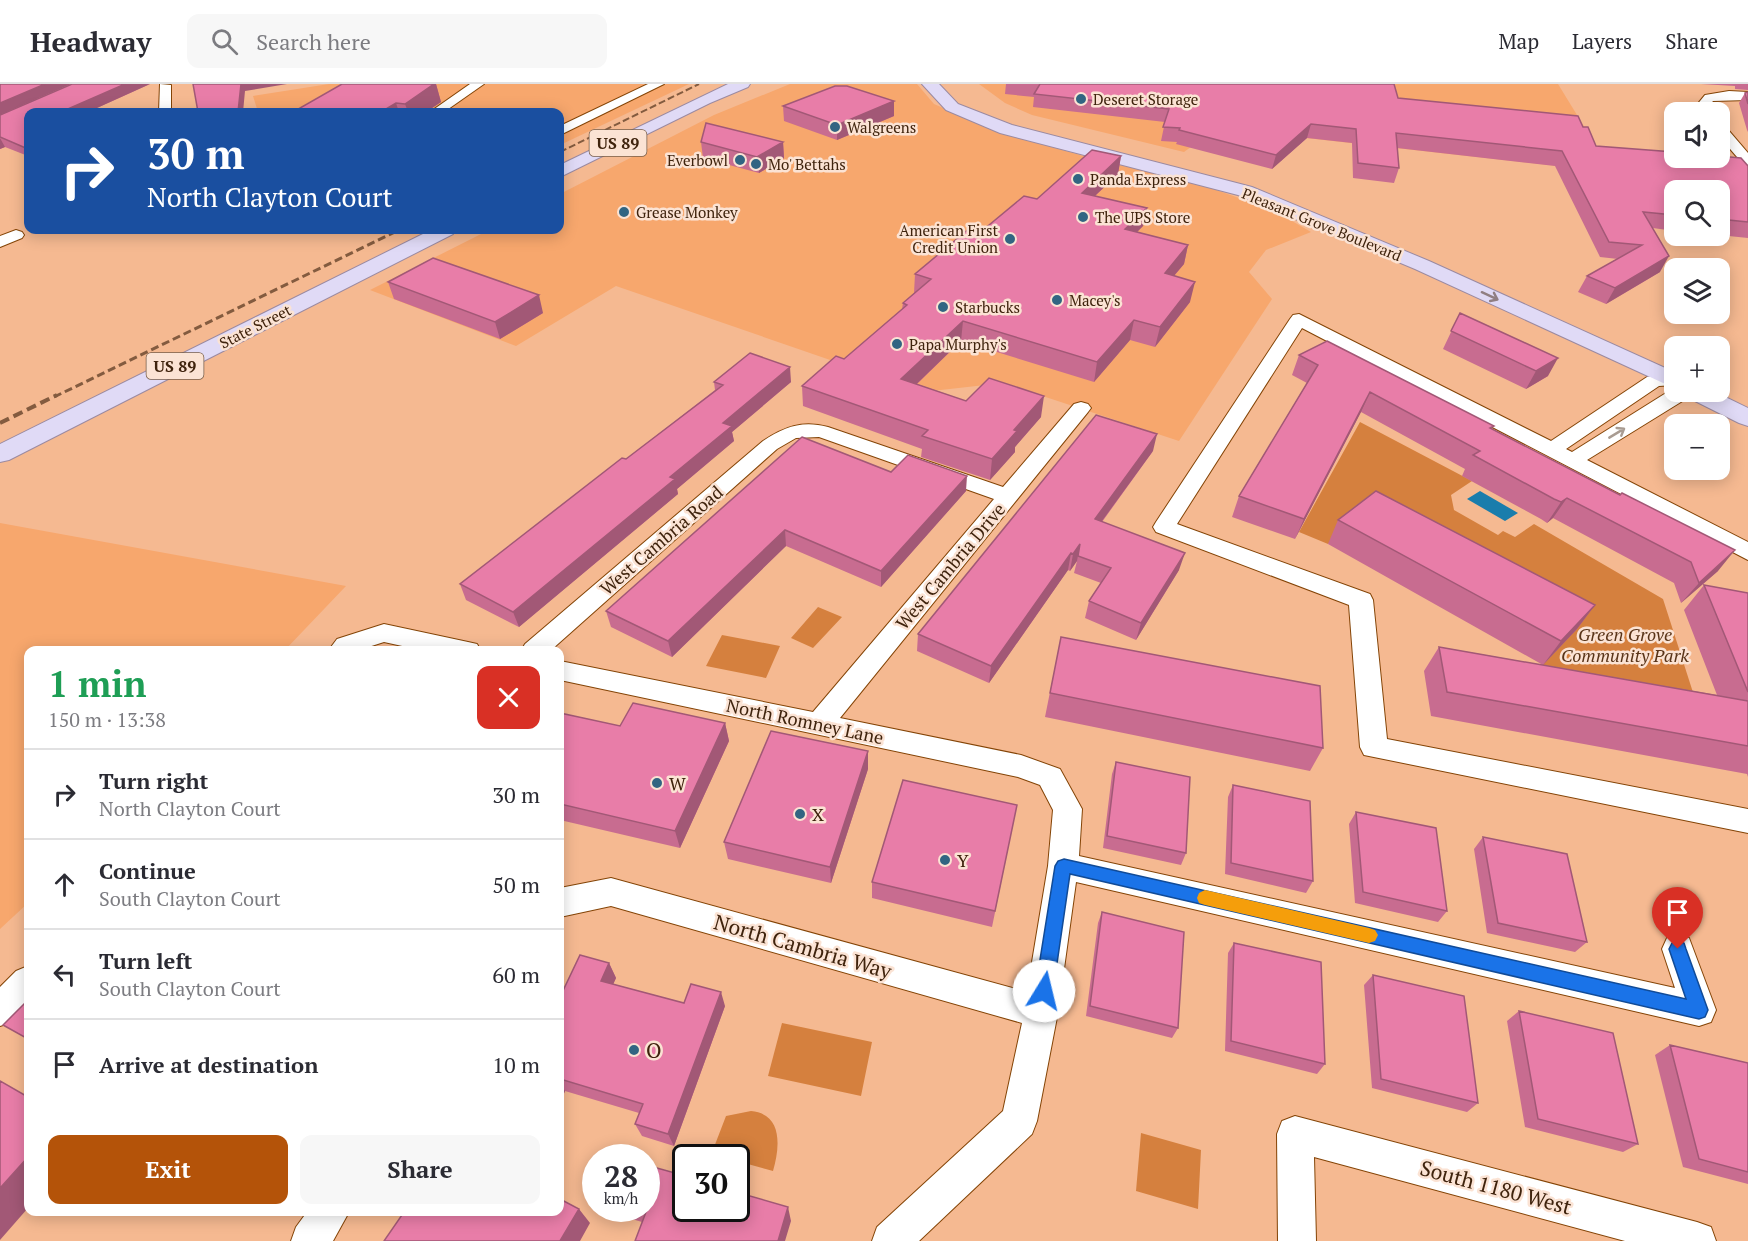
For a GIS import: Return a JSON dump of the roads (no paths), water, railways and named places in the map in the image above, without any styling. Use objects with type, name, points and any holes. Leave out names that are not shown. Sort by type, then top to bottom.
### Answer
[{"type":"main road","name":"US 89","points":[[564,170],[704,100],[742,84]]},
{"type":"main road","name":"Pleasant Grove Boulevard","points":[[930,84],[952,107],[1006,129],[1245,191],[1664,370]]},
{"type":"main road","name":"Pleasant Grove Boulevard","points":[[964,91],[973,100],[1022,121],[1259,182],[1664,370]]},
{"type":"main road","name":"State Street","points":[[0,454],[438,234]]},
{"type":"main road","points":[[1730,385],[1748,394]]},
{"type":"main road","points":[[1716,402],[1748,418]]},
{"type":"street","points":[[160,84],[166,84],[165,108]]},
{"type":"street","points":[[442,108],[478,84]]},
{"type":"street","points":[[564,129],[658,84]]},
{"type":"street","points":[[1706,102],[1709,98],[1729,94],[1748,96]]},
{"type":"street","points":[[1730,141],[1748,161]]},
{"type":"street","points":[[0,232],[16,235],[0,242]]},
{"type":"street","points":[[1748,552],[1299,319],[1164,527],[1361,600],[1374,747],[1748,821]]},
{"type":"street","points":[[1563,455],[1634,394],[1664,375]]},
{"type":"street","points":[[1634,394],[1660,407]]},
{"type":"street","points":[[1563,455],[1668,402]]},
{"type":"street","name":"West Cambria Drive","points":[[819,724],[1081,408]]},
{"type":"street","name":"West Cambria Road","points":[[540,646],[770,445],[791,432],[821,431],[1007,496]]},
{"type":"street","points":[[345,646],[384,633],[445,646]]},
{"type":"street","name":"North Romney Lane","points":[[564,671],[1021,766],[1050,777],[1068,809],[1064,866]]},
{"type":"street","points":[[891,1241],[1019,1121],[1041,1012],[1064,866],[1699,1010],[1678,949]]},
{"type":"street","name":"North Cambria Way","points":[[564,902],[611,892],[1041,1012]]},
{"type":"street","points":[[0,1010],[24,986]]},
{"type":"street","name":"South 1180 West","points":[[1297,1241],[1295,1134],[1697,1241]]},
{"type":"street","points":[[310,1241],[327,1216]]},
{"type":"water","points":[[1480,491],[1518,513],[1505,521],[1467,499]]},
{"type":"railway","points":[[564,150],[699,84]]},
{"type":"railway","points":[[54,397],[391,234]]},
{"type":"railway","points":[[0,423],[57,395]]},
{"type":"place","name":"Deseret Storage","points":[[1081,99]]},
{"type":"place","name":"Walgreens","points":[[835,127]]},
{"type":"place","name":"Everbowl","points":[[740,160]]},
{"type":"place","name":"Mo' Bettahs","points":[[756,164]]},
{"type":"place","name":"Panda Express","points":[[1078,179]]},
{"type":"place","name":"Grease Monkey","points":[[624,212]]},
{"type":"place","name":"The UPS Store","points":[[1083,217]]},
{"type":"place","name":"American First Credit Union","points":[[1010,239]]},
{"type":"place","name":"Macey's","points":[[1057,300]]},
{"type":"place","name":"Starbucks","points":[[943,307]]},
{"type":"place","name":"Papa Murphy's","points":[[897,344]]},
{"type":"place","name":"W","points":[[657,783]]},
{"type":"place","name":"X","points":[[800,814]]},
{"type":"place","name":"Y","points":[[945,860]]},
{"type":"place","name":"O","points":[[634,1050]]},
{"type":"park label","name":"Green Grove Community Park","points":[[1625,644]]}]
